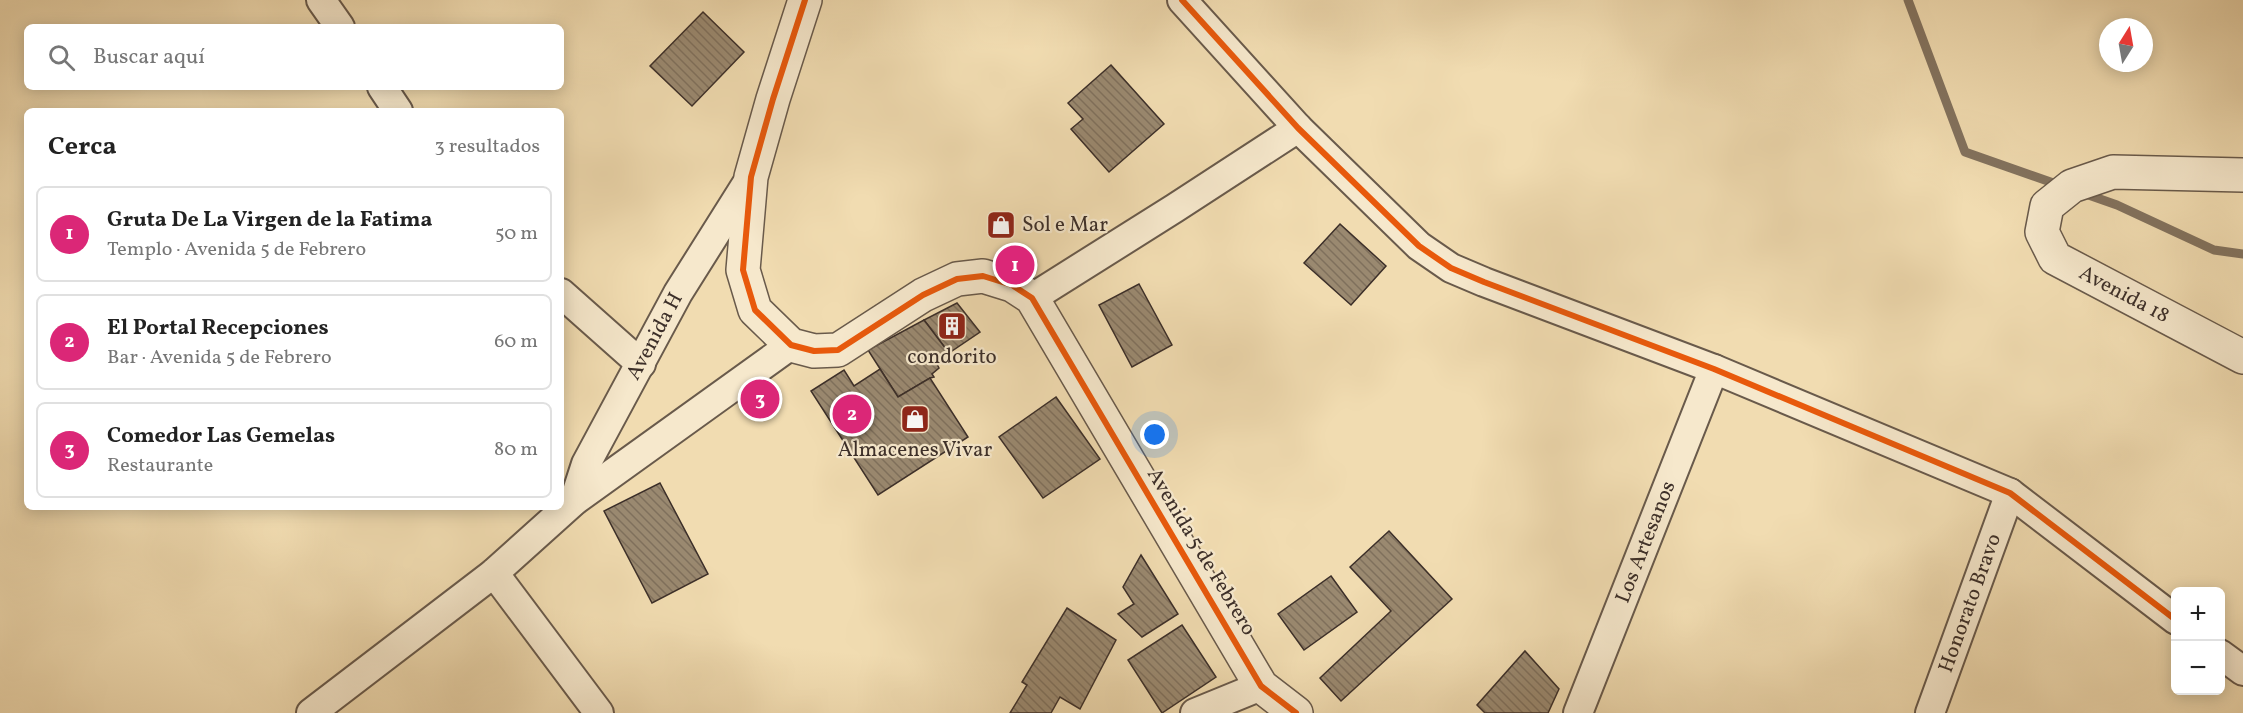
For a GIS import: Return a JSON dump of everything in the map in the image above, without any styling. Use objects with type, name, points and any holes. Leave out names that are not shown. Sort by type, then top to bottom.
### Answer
[{"type":"street","points":[[321,0],[338,24]]},
{"type":"street","points":[[311,713],[494,573],[574,501],[791,345],[755,310],[743,270],[751,177],[805,0]]},
{"type":"street","points":[[1182,0],[1298,128],[1419,246],[1451,268],[1714,369],[2010,493],[2171,617]]},
{"type":"street","points":[[384,90],[396,108]]},
{"type":"street","points":[[1032,298],[1298,128]]},
{"type":"street","name":"Avenida 18","points":[[2243,175],[2114,172],[2072,186],[2048,206],[2042,232],[2055,258],[2243,357]]},
{"type":"street","name":"Avenida H","points":[[574,501],[586,464],[678,293],[751,177]]},
{"type":"street","name":"Avenida 5 de Febrero","points":[[791,345],[814,351],[838,350],[923,295],[957,279],[983,276],[1012,285],[1032,298],[1261,686],[1296,713]]},
{"type":"street","points":[[564,295],[641,364]]},
{"type":"street","name":"Los Artesanos","points":[[1578,713],[1714,369]]},
{"type":"street","name":"Honorato Bravo","points":[[1930,713],[2010,493]]},
{"type":"street","points":[[494,573],[599,713]]},
{"type":"street","points":[[2225,658],[2243,671]]},
{"type":"street","points":[[1195,713],[1261,686]]},
{"type":"building","points":[[703,12],[744,52],[692,106],[650,66]]},
{"type":"building","points":[[1111,65],[1164,124],[1109,172],[1071,129],[1083,119],[1068,103]]},
{"type":"building","points":[[1340,224],[1386,266],[1351,305],[1304,263]]},
{"type":"building","points":[[1139,284],[1172,345],[1132,367],[1099,305]]},
{"type":"building","name":"condorito","points":[[957,303],[980,332],[949,353],[924,320]]},
{"type":"building","points":[[924,320],[949,353],[935,360],[939,368],[932,374],[934,377],[898,397],[868,350]]},
{"type":"building","points":[[880,369],[898,397],[930,378],[968,437],[878,495],[811,391],[844,370],[854,386]]},
{"type":"building","points":[[1056,397],[1100,459],[1043,498],[999,437]]},
{"type":"building","points":[[660,483],[708,574],[652,603],[604,511]]},
{"type":"building","points":[[1389,531],[1452,599],[1341,701],[1320,678],[1391,611],[1350,567]]},
{"type":"building","points":[[1141,555],[1178,614],[1142,637],[1118,614],[1134,604],[1123,587]]},
{"type":"building","points":[[1331,576],[1357,612],[1304,650],[1278,614]]},
{"type":"building","points":[[1067,608],[1116,640],[1080,709],[1060,697],[1051,713],[1010,713],[1027,685],[1022,682]]},
{"type":"building","points":[[1182,625],[1216,677],[1162,713],[1128,660]]},
{"type":"building","points":[[1525,651],[1559,689],[1548,713],[1485,713],[1477,705]]},
{"type":"waterway","points":[[1908,0],[1965,152],[2062,186]]},
{"type":"waterway","points":[[2080,192],[2117,205],[2214,250],[2243,254]]},
{"type":"cycle path","points":[[805,0],[751,177],[743,270],[755,310],[791,345],[814,351],[838,350],[923,295],[957,279],[983,276],[1012,285],[1032,298],[1261,686],[1296,713]]},
{"type":"cycle path","points":[[1182,0],[1298,128],[1419,246],[1451,268],[1714,369],[2010,493],[2171,616]]},
{"type":"place","name":"Sol e Mar","points":[[1001,225]]},
{"type":"place","name":"Gruta De La Virgen de la Fatima","points":[[1015,265]]},
{"type":"place","name":"condorito","points":[[952,326]]},
{"type":"place","name":"Comedor Las Gemelas","points":[[760,399]]},
{"type":"place","name":"El Portal Recepciones","points":[[852,414]]},
{"type":"place","name":"Almacenes Vivar","points":[[915,419]]}]
